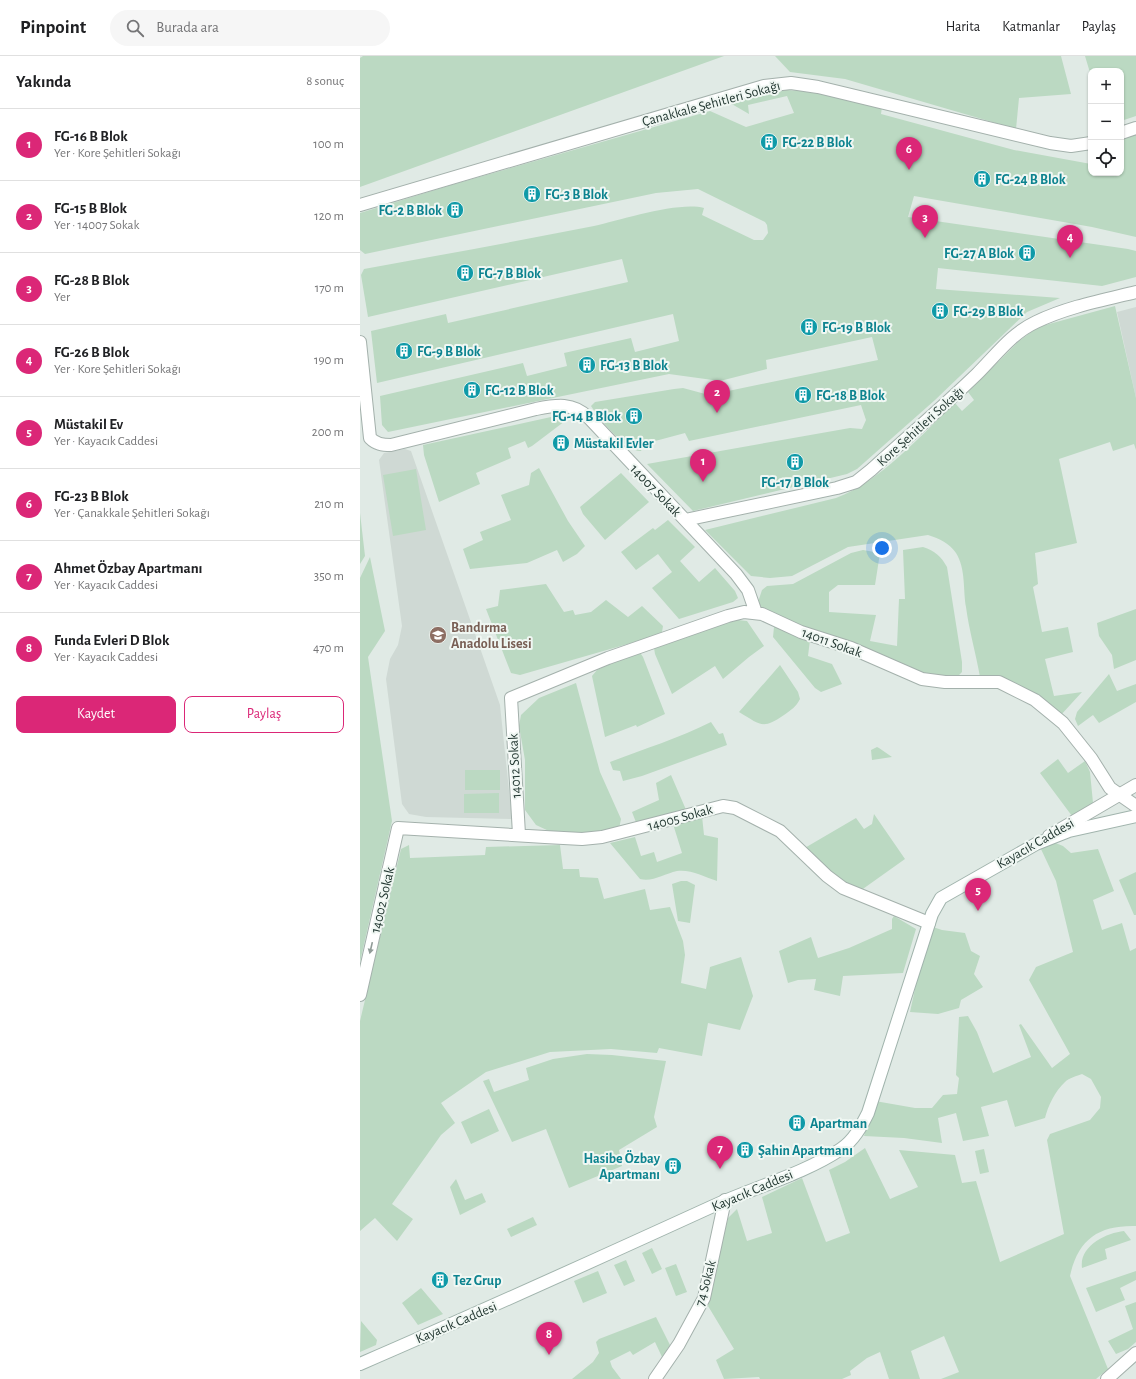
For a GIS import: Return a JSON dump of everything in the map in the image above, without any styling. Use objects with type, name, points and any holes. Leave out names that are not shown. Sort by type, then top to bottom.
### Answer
[{"type":"street","name":"Çanakkale Şehitleri Sokağı","points":[[360,205],[764,86],[790,83],[830,89],[1050,143],[1071,146],[1088,143]]},
{"type":"street","points":[[1124,133],[1136,128]]},
{"type":"street","name":"Kore Şehitleri Sokağı","points":[[685,520],[837,488],[856,482],[977,374],[1011,338],[1022,330],[1037,321],[1057,314],[1092,303],[1136,292]]},
{"type":"street","name":"14007 Sokak","points":[[360,342],[370,438],[378,443],[391,445],[536,409],[559,405],[572,407],[589,418],[744,583],[751,596],[756,613]]},
{"type":"street","name":"14011 Sokak","points":[[511,698],[608,658],[728,616],[744,612],[756,613],[771,618],[801,632],[851,648],[922,679],[945,682],[994,681],[1035,700],[1063,723],[1092,758],[1110,788],[1118,795],[1136,806]]},
{"type":"street","name":"14012 Sokak","points":[[511,698],[519,834]]},
{"type":"street","name":"Kayacık Caddesi","points":[[360,1364],[529,1290],[724,1200],[821,1161],[846,1145],[861,1128],[868,1113],[929,923],[935,906],[941,898],[1136,785]]},
{"type":"street","name":"14005 Sokak","points":[[398,828],[519,834],[582,839],[602,837],[718,806],[728,806],[735,808],[780,831],[822,871],[843,888],[929,923]]},
{"type":"street","points":[[1036,844],[1069,831],[1136,816]]},
{"type":"street","name":"14002 Sokak","points":[[360,995],[398,828]]},
{"type":"street","name":"74 Sokak","points":[[655,1379],[679,1344],[704,1298],[724,1200]]},
{"type":"street","points":[[1107,1379],[1136,1353]]},
{"type":"shaded area","points":[[1136,307],[1136,398],[1117,312]]},
{"type":"shaded area","name":"Bandırma Anadolu Lisesi","points":[[405,449],[411,451],[500,705],[512,819],[426,817],[409,814],[402,804],[386,679],[390,659],[398,645],[402,626],[379,460],[384,453]]},
{"type":"green space","points":[[363,56],[724,56],[360,187],[360,58]]},
{"type":"green space","points":[[775,56],[1061,56],[1071,94],[1019,98],[1016,129],[845,79],[790,72]]},
{"type":"green space","points":[[1085,56],[1136,56],[1136,116],[1124,120],[1124,68],[1089,68]]},
{"type":"green space","points":[[786,90],[817,92],[882,107],[881,114],[1014,150],[1088,163],[1088,176],[1124,176],[1124,138],[1136,134],[1136,237],[1092,227],[914,196],[908,217],[1136,251],[1136,277],[1102,286],[938,268],[936,289],[1060,298],[1027,312],[935,400],[857,469],[847,474],[693,511],[647,464],[850,428],[862,429],[866,420],[861,405],[689,441],[685,433],[644,444],[641,451],[635,450],[628,446],[613,433],[591,406],[595,402],[683,388],[709,395],[878,360],[872,337],[766,360],[767,369],[720,381],[669,374],[388,432],[382,425],[380,396],[523,363],[527,376],[567,366],[564,353],[631,338],[635,352],[679,341],[673,314],[377,383],[371,331],[446,314],[448,323],[628,282],[622,259],[368,317],[361,275],[364,269],[508,243],[594,226],[650,212],[680,207],[704,208],[702,215],[754,240],[763,240],[768,233],[767,225],[765,222],[698,189],[656,193],[365,254],[360,250],[360,213],[451,185],[710,111],[746,127],[794,113],[787,96],[748,105],[749,114],[730,103]]},
{"type":"green space","points":[[1115,306],[1136,398],[1136,450],[1134,444],[1113,451],[1110,442],[1059,459],[1077,543],[1035,553],[1038,584],[1033,587],[1042,632],[1068,627],[1073,652],[1045,659],[1054,696],[1082,692],[1060,716],[980,677],[967,616],[964,580],[959,559],[956,553],[947,544],[940,540],[928,535],[848,547],[792,576],[770,578],[751,576],[705,530],[836,498],[853,490],[869,481],[884,469],[914,443],[955,403],[962,411],[974,400],[968,392],[1019,341],[1038,327]]},
{"type":"green space","points":[[560,415],[566,415],[569,418],[528,448],[525,441],[508,448],[511,458],[476,473],[480,484],[439,502],[424,455],[423,445]]},
{"type":"green space","points":[[539,468],[568,521],[585,546],[577,554],[563,562],[557,550],[527,563],[470,569],[463,549],[483,540],[480,532],[511,520],[501,495],[529,485],[531,473]]},
{"type":"green space","points":[[416,469],[426,530],[393,536],[383,475]]},
{"type":"green space","points":[[621,473],[649,502],[605,540],[583,514],[580,507]]},
{"type":"green space","points":[[360,513],[365,556],[360,564]]},
{"type":"green space","points":[[668,520],[695,547],[680,561],[699,582],[715,568],[735,591],[738,598],[733,602],[679,619],[652,588],[672,572],[658,554],[636,570],[621,552],[653,528],[655,530]]},
{"type":"green space","points":[[923,547],[937,554],[947,567],[962,662],[962,672],[957,677],[929,675],[803,629],[761,609],[758,602],[762,590],[767,586],[793,584],[851,553],[863,550],[880,553],[875,585],[838,585],[829,592],[829,612],[876,615],[870,641],[897,646],[899,599],[905,599],[903,550]]},
{"type":"green space","points":[[370,557],[385,631],[368,657],[392,821],[360,962],[360,578]]},
{"type":"green space","points":[[546,584],[564,612],[573,610],[575,615],[591,612],[606,600],[628,617],[642,606],[663,626],[662,632],[652,637],[520,675],[511,673],[486,609],[498,606],[500,590]]},
{"type":"green space","points":[[1136,609],[1136,660],[1114,669],[1112,655],[1099,636],[1097,623]]},
{"type":"green space","points":[[738,620],[747,621],[764,646],[723,679],[715,666],[672,694],[655,654],[654,648],[705,629]]},
{"type":"green space","points":[[774,627],[782,627],[810,640],[808,656],[832,664],[842,684],[821,692],[815,688],[773,637]]},
{"type":"green space","points":[[639,651],[643,657],[665,714],[637,727],[636,725],[605,737],[592,676],[597,670]]},
{"type":"green space","points":[[780,665],[798,692],[800,699],[789,712],[777,720],[766,724],[757,723],[739,712]]},
{"type":"green space","points":[[1109,674],[1117,691],[1136,684],[1136,702],[1099,723],[1093,715],[1078,726],[1075,719],[1077,712]]},
{"type":"green space","points":[[576,683],[600,772],[621,819],[619,829],[583,834],[551,832],[536,825],[525,810],[525,760],[519,726],[521,715],[539,698]]},
{"type":"green space","points":[[711,722],[719,734],[723,733],[727,745],[642,776],[623,781],[620,771],[613,770],[610,762],[674,738]]},
{"type":"green space","points":[[877,747],[892,757],[872,760],[871,750]]},
{"type":"green space","points":[[1058,759],[1068,773],[1085,761],[1090,772],[1093,803],[1072,816],[1040,773]]},
{"type":"green space","points":[[465,770],[500,770],[500,790],[465,790]]},
{"type":"green space","points":[[671,775],[687,812],[637,825],[632,812],[659,800],[656,783]]},
{"type":"green space","points":[[499,793],[499,813],[464,813],[464,794]]},
{"type":"green space","points":[[874,814],[905,859],[860,891],[842,883],[803,849],[856,818],[864,829],[872,824]]},
{"type":"green space","points":[[702,816],[704,835],[718,838],[717,881],[687,871],[672,872],[654,879],[640,879],[610,843],[635,837],[641,856],[654,852],[657,862],[682,853],[673,824]]},
{"type":"green space","points":[[1053,842],[1063,846],[1071,853],[1098,849],[1114,891],[1093,900],[1102,930],[1122,923],[1130,951],[1136,948],[1136,1226],[1111,1228],[1092,1237],[1078,1252],[1070,1276],[1108,1369],[1096,1379],[941,1379],[959,1372],[944,1336],[911,1351],[920,1379],[889,1379],[880,1352],[867,1358],[850,1371],[851,1375],[842,1379],[760,1379],[759,1377],[724,1379],[716,1360],[734,1349],[708,1306],[728,1218],[737,1209],[747,1241],[772,1233],[762,1197],[802,1178],[826,1242],[850,1233],[829,1170],[845,1162],[865,1148],[890,1199],[918,1187],[899,1150],[955,1155],[962,1183],[976,1181],[1000,1262],[1064,1234],[1047,1140],[1050,1134],[1090,1120],[1100,1108],[1101,1097],[1091,1079],[1082,1074],[1069,1079],[1061,1086],[1052,1099],[1045,1118],[1015,1127],[1007,1100],[981,1107],[989,1136],[963,1141],[956,1113],[938,1118],[942,1143],[904,1138],[864,1136],[875,1101],[915,1108],[932,1108],[943,1095],[957,1094],[959,1078],[956,1075],[959,1017],[968,1016],[977,1032],[993,1073],[1031,1057],[1019,1025],[1021,1024],[1052,1068],[1070,1054],[1029,980],[1036,967],[1073,952],[1056,881],[1040,847]]},
{"type":"green space","points":[[409,845],[410,858],[485,855],[486,847],[560,845],[563,869],[579,869],[580,877],[598,878],[604,899],[645,889],[650,910],[670,907],[683,941],[685,955],[681,983],[706,989],[710,967],[741,957],[753,996],[740,1030],[708,1023],[702,1056],[659,1048],[657,1053],[611,1049],[550,1052],[486,1072],[441,1103],[455,1123],[441,1135],[392,1204],[413,1219],[397,1241],[375,1218],[360,1231],[360,1021],[401,849]]},
{"type":"green space","points":[[1136,872],[1136,915],[1134,915],[1119,880]]},
{"type":"green space","points":[[687,881],[695,885],[690,923],[678,921],[672,884]]},
{"type":"green space","points":[[894,916],[916,929],[903,973],[843,976],[840,996],[814,990],[816,979],[798,980],[788,983],[779,951],[811,937],[818,958],[849,948],[892,929],[892,919]]},
{"type":"green space","points":[[933,927],[942,930],[965,933],[971,951],[980,956],[974,974],[983,987],[961,1000],[959,1008],[938,1014],[910,1012],[922,957]]},
{"type":"green space","points":[[587,1054],[612,1055],[666,1061],[654,1117],[657,1127],[619,1150],[622,1166],[569,1188],[546,1129],[512,1142],[483,1081],[489,1079],[494,1092],[529,1080],[526,1068],[553,1059]]},
{"type":"green space","points":[[489,1109],[499,1131],[471,1144],[461,1122]]},
{"type":"green space","points":[[984,1149],[989,1172],[980,1174],[975,1151]]},
{"type":"green space","points":[[456,1179],[465,1200],[482,1193],[486,1202],[460,1215],[450,1187]]},
{"type":"green space","points":[[533,1217],[537,1225],[511,1237],[507,1229]]},
{"type":"green space","points":[[1124,1231],[1131,1240],[1105,1249],[1107,1259],[1082,1268],[1082,1260],[1089,1247],[1102,1238]]},
{"type":"green space","points":[[652,1248],[662,1269],[652,1274],[642,1253]]},
{"type":"green space","points":[[626,1260],[635,1281],[624,1286],[614,1265]]},
{"type":"green space","points":[[676,1264],[687,1292],[676,1296],[665,1268]]},
{"type":"green space","points":[[598,1271],[607,1293],[583,1303],[574,1281]]},
{"type":"green space","points":[[1136,1271],[1136,1280],[1120,1288],[1125,1300],[1096,1312],[1086,1288]]},
{"type":"green space","points":[[421,1288],[443,1314],[418,1325],[402,1303]]},
{"type":"green space","points":[[1136,1302],[1136,1342],[1128,1349],[1116,1354],[1108,1341],[1133,1329],[1125,1306]]},
{"type":"green space","points":[[656,1317],[670,1345],[662,1357],[655,1342],[633,1355],[630,1351],[610,1361],[612,1367],[621,1379],[572,1379],[593,1362],[599,1353],[596,1342],[599,1339]]},
{"type":"green space","points":[[361,1321],[377,1340],[376,1345],[360,1352]]},
{"type":"place","name":"FG-22 B Blok","points":[[769,142]]},
{"type":"place","name":"FG-23 B Blok","points":[[909,170]]},
{"type":"place","name":"FG-24 B Blok","points":[[982,179]]},
{"type":"place","name":"FG-3 B Blok","points":[[532,194]]},
{"type":"place","name":"FG-2 B Blok","points":[[455,210]]},
{"type":"place","name":"FG-28 B Blok","points":[[925,238]]},
{"type":"place","name":"FG-27 A Blok","points":[[1027,253]]},
{"type":"place","name":"FG-26 B Blok","points":[[1070,258]]},
{"type":"place","name":"FG-7 B Blok","points":[[465,273]]},
{"type":"place","name":"FG-29 B Blok","points":[[940,311]]},
{"type":"place","name":"FG-19 B Blok","points":[[809,327]]},
{"type":"place","name":"FG-9 B Blok","points":[[404,351]]},
{"type":"place","name":"FG-13 B Blok","points":[[587,365]]},
{"type":"place","name":"FG-12 B Blok","points":[[472,390]]},
{"type":"place","name":"FG-18 B Blok","points":[[803,395]]},
{"type":"place","name":"FG-15 B Blok","points":[[717,413]]},
{"type":"place","name":"FG-14 B Blok","points":[[634,416]]},
{"type":"place","name":"Müstakil Evler","points":[[561,443]]},
{"type":"place","name":"FG-17 B Blok","points":[[795,462]]},
{"type":"place","name":"FG-16 B Blok","points":[[703,482]]},
{"type":"place","name":"Bandırma Anadolu Lisesi","points":[[438,635]]},
{"type":"place","name":"Müstakil Ev","points":[[978,911]]},
{"type":"place","name":"Apartman","points":[[797,1123]]},
{"type":"place","name":"Şahin Apartmanı","points":[[745,1150]]},
{"type":"place","name":"Hasibe Özbay Apartmanı","points":[[673,1166]]},
{"type":"place","name":"Ahmet Özbay Apartmanı","points":[[720,1169]]},
{"type":"place","name":"Tez Grup","points":[[440,1280]]},
{"type":"place","name":"Funda Evleri D Blok","points":[[549,1355]]}]
